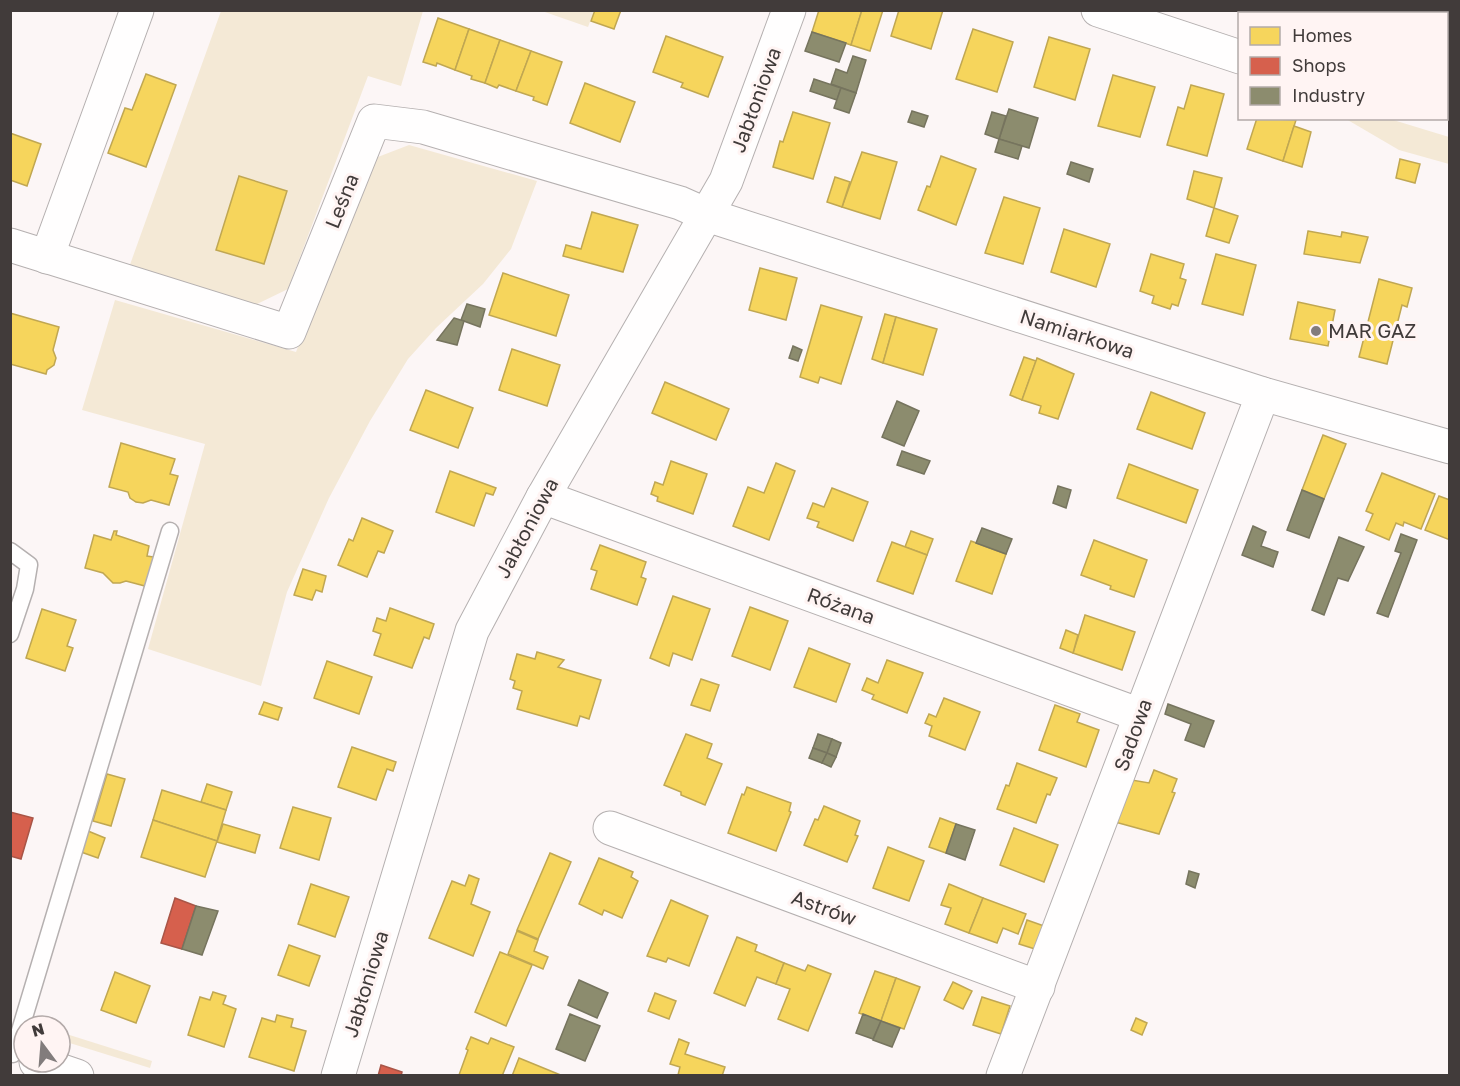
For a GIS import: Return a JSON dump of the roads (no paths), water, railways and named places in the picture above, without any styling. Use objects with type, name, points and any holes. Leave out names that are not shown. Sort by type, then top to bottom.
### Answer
[{"type":"street","points":[[47,257],[137,10]]},
{"type":"street","name":"Jabłoniowa","points":[[338,1076],[472,631],[543,497],[726,181],[789,10]]},
{"type":"street","points":[[1098,10],[1238,57]]},
{"type":"street","name":"Leśna","points":[[10,245],[289,333],[374,121],[423,127],[680,203],[707,215]]},
{"type":"street","name":"Namiarkowa","points":[[707,215],[1263,394],[1449,447]]},
{"type":"street","name":"Sadowa","points":[[1003,1076],[1263,394]]},
{"type":"street","name":"Różana","points":[[543,497],[1140,716]]},
{"type":"street","name":"Astrów","points":[[610,828],[1038,987]]},
{"type":"lane","points":[[33,1014],[170,531]]},
{"type":"lane","points":[[10,551],[28,566],[25,589],[10,634]]},
{"type":"place","name":"MAR GAZ","points":[[1316,331]]}]
